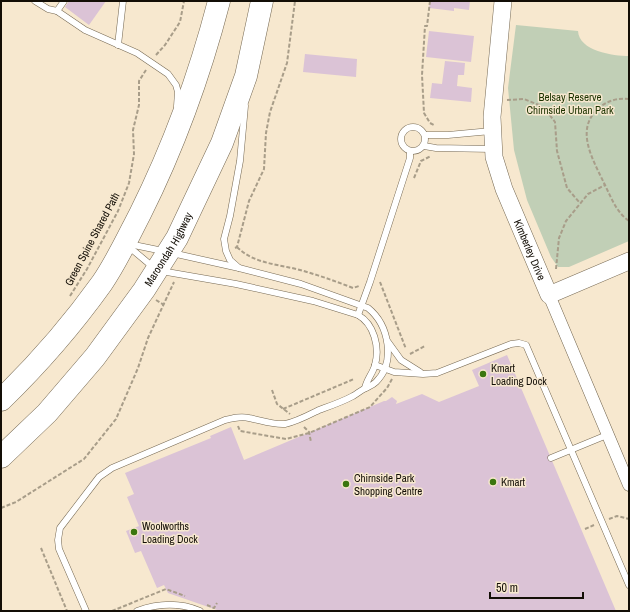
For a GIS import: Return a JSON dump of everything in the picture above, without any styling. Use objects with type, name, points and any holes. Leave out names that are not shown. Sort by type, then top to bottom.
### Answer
[{"type":"highway","points":[[1,400],[30,371],[75,319],[102,282],[125,244],[177,133],[209,40],[219,1]]},
{"type":"highway","name":"Maroondah Highway","points":[[1,457],[47,413],[71,386],[118,327],[167,272],[168,252],[187,218],[222,143],[246,76],[262,1]]},
{"type":"main road","name":"Kimberley Drive","points":[[503,1],[492,116],[494,149],[499,174],[504,189],[549,295]]},
{"type":"main road","points":[[549,295],[629,261]]},
{"type":"street","name":"Kimberley Drive","points":[[549,295],[629,485]]},
{"type":"lane","points":[[35,1],[48,9],[57,11],[85,30],[136,53],[168,74],[176,85],[178,92],[177,133]]},
{"type":"lane","points":[[57,11],[64,1]]},
{"type":"lane","points":[[118,45],[123,1]]},
{"type":"lane","points":[[239,268],[230,260],[226,251],[224,239],[230,216],[240,161],[246,76]]},
{"type":"lane","points":[[409,127],[416,127],[425,135],[426,139],[424,146],[417,151],[410,151],[403,147],[401,143],[401,136],[404,130],[409,127]]},
{"type":"lane","points":[[425,135],[452,135],[493,131]]},
{"type":"lane","points":[[424,146],[436,148],[494,149]]},
{"type":"lane","points":[[358,315],[410,158],[410,151]]},
{"type":"lane","points":[[86,611],[59,549],[58,540],[60,528],[99,477],[112,468],[225,420],[239,417],[277,424],[286,424],[354,396],[376,382],[385,368],[388,353],[380,320],[375,314],[362,305],[301,284],[239,268],[125,244]]},
{"type":"lane","points":[[125,244],[167,272],[267,290],[313,301],[358,315],[365,319],[373,333],[378,351],[375,365],[365,388]]},
{"type":"lane","points":[[386,340],[401,360],[423,374]]},
{"type":"lane","points":[[375,365],[394,372],[423,374],[442,372],[511,344],[518,343],[526,345],[629,585]]},
{"type":"lane","points":[[551,458],[607,435]]},
{"type":"lane","points":[[137,611],[156,605],[169,604],[200,611]]},
{"type":"path","name":"Green Spine Shared Path","points":[[68,299],[87,269],[118,211],[129,183],[134,154],[132,130],[139,105],[140,81],[150,62],[165,45],[180,22],[184,1]]},
{"type":"path","points":[[237,247],[249,201],[264,169],[266,133],[270,112],[287,63],[295,1]]},
{"type":"path","points":[[629,99],[622,98],[606,102],[594,112],[588,123],[587,135],[589,149],[616,208],[629,221]]},
{"type":"path","points":[[507,100],[524,100],[539,105],[549,114],[554,122],[557,151],[567,188],[580,203]]},
{"type":"path","points":[[556,269],[559,238],[562,228],[588,194],[605,185]]},
{"type":"path","points":[[226,251],[237,247]]},
{"type":"path","points":[[237,247],[244,254],[263,262],[299,269],[353,288],[359,286],[361,283],[380,282]]},
{"type":"path","points":[[1,508],[16,502],[84,459],[116,419],[138,368],[148,338],[164,305],[167,272]]},
{"type":"path","points":[[283,408],[354,379]]},
{"type":"path","points":[[240,432],[286,439],[315,431],[370,407],[378,397]]},
{"type":"path","points":[[337,417],[338,421]]},
{"type":"path","points":[[41,548],[67,611]]},
{"type":"green space","name":"Belsay Reserve Chirnside Urban Park","points":[[516,25],[578,31],[580,38],[590,48],[614,55],[629,56],[629,241],[569,267],[558,267],[551,257],[527,200],[514,150],[508,88]]},
{"type":"building","points":[[69,1],[106,1],[89,25],[65,7]]},
{"type":"building","points":[[430,1],[470,1],[469,10],[454,8],[454,11],[429,8]]},
{"type":"building","points":[[429,31],[474,36],[471,62],[426,57]]},
{"type":"building","points":[[305,54],[357,59],[356,77],[303,72]]},
{"type":"building","points":[[445,61],[465,63],[464,75],[458,75],[457,86],[472,88],[471,102],[430,98],[432,83],[442,84]]},
{"type":"building","name":"Chirnside Park Shopping Centre","points":[[507,355],[616,611],[220,611],[168,593],[164,585],[157,588],[141,551],[135,553],[126,531],[139,526],[127,497],[134,494],[125,473],[211,438],[210,436],[231,427],[244,460],[386,401],[392,397],[397,401],[396,404],[422,394],[439,402],[479,386],[472,370]]},
{"type":"place","name":"Kmart Loading Dock","points":[[483,374]]},
{"type":"place","name":"Kmart","points":[[493,482]]},
{"type":"place","name":"Chirnside Park Shopping Centre","points":[[346,484]]},
{"type":"place","name":"Woolworths Loading Dock","points":[[134,532]]}]
